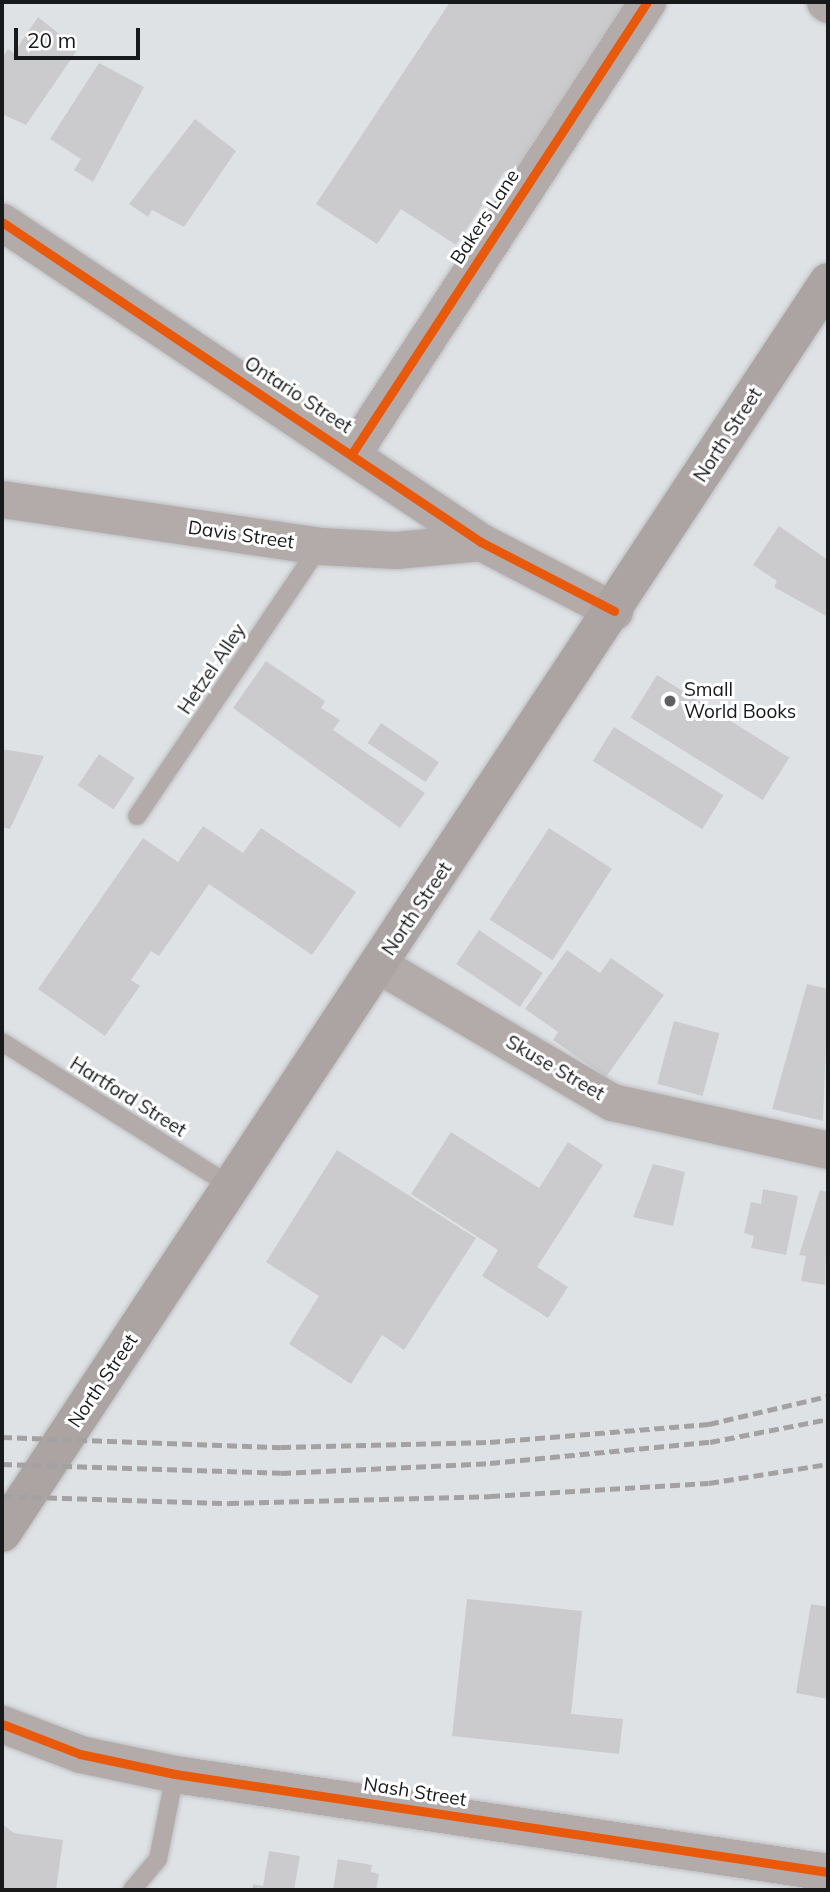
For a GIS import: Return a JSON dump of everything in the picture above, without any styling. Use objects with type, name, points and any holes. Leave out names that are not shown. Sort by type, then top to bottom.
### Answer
[{"type":"main road","name":"North Street","points":[[2,1533],[614,611],[828,282]]},
{"type":"street","name":"Bakers Lane","points":[[353,452],[648,2]]},
{"type":"street","name":"Ontario Street","points":[[2,222],[353,452],[481,542],[614,611]]},
{"type":"street","name":"Davis Street","points":[[2,499],[320,547],[396,550],[481,542]]},
{"type":"street","name":"Skuse Street","points":[[379,965],[612,1102],[828,1150]]},
{"type":"street","name":"Nash Street","points":[[2,1724],[80,1754],[175,1774],[828,1872]]},
{"type":"lane","name":"Hetzel Alley","points":[[137,816],[320,547]]},
{"type":"lane","name":"Hartford Street","points":[[2,1042],[232,1187]]},
{"type":"lane","points":[[132,1890],[158,1859],[175,1774]]},
{"type":"building","points":[[450,2],[627,2],[512,176],[505,171],[456,245],[401,209],[377,244],[316,204]]},
{"type":"building","points":[[38,17],[78,49],[26,125],[2,114],[2,58],[8,49],[14,53]]},
{"type":"building","points":[[99,63],[144,87],[93,182],[74,170],[81,159],[50,139]]},
{"type":"building","points":[[195,119],[236,151],[184,227],[152,210],[148,217],[129,204]]},
{"type":"building","points":[[779,526],[828,560],[828,617],[774,587],[777,581],[753,565]]},
{"type":"building","points":[[266,661],[325,701],[321,708],[340,720],[333,730],[425,793],[400,828],[233,708]]},
{"type":"building","points":[[657,675],[789,758],[763,800],[631,717]]},
{"type":"building","points":[[381,723],[439,762],[426,782],[368,743]]},
{"type":"building","points":[[614,727],[723,795],[702,829],[593,761]]},
{"type":"building","points":[[2,749],[44,756],[10,829],[2,827]]},
{"type":"building","points":[[99,754],[135,778],[113,810],[78,786]]},
{"type":"building","points":[[203,826],[243,853],[261,828],[356,892],[312,955],[209,884],[159,956],[151,951],[131,980],[140,986],[105,1036],[38,989],[143,838],[178,862]]},
{"type":"building","points":[[549,828],[612,869],[553,960],[490,919]]},
{"type":"building","points":[[479,930],[543,973],[520,1007],[456,964]]},
{"type":"building","points":[[567,950],[600,973],[611,958],[664,995],[606,1077],[553,1040],[558,1032],[525,1009]]},
{"type":"building","points":[[807,984],[828,989],[823,1121],[772,1109]]},
{"type":"building","points":[[674,1021],[719,1033],[703,1096],[657,1084]]},
{"type":"building","points":[[451,1132],[539,1188],[568,1142],[603,1165],[537,1267],[568,1287],[548,1318],[482,1276],[498,1250],[411,1194]]},
{"type":"building","points":[[337,1150],[476,1238],[404,1350],[382,1335],[351,1384],[289,1344],[319,1296],[266,1262]]},
{"type":"building","points":[[653,1164],[685,1172],[673,1226],[633,1217]]},
{"type":"building","points":[[763,1189],[798,1196],[786,1255],[751,1248],[754,1236],[744,1233],[751,1202],[761,1204]]},
{"type":"building","points":[[820,1190],[828,1192],[825,1285],[801,1281],[806,1256],[799,1255]]},
{"type":"building","points":[[467,1599],[582,1611],[571,1714],[623,1719],[619,1754],[452,1736]]},
{"type":"building","points":[[811,1604],[828,1607],[828,1699],[796,1693]]},
{"type":"building","points":[[2,1824],[14,1833],[63,1840],[56,1890],[2,1890]]},
{"type":"building","points":[[269,1851],[300,1856],[294,1890],[252,1890],[253,1884],[263,1886]]},
{"type":"building","points":[[338,1859],[372,1865],[371,1872],[379,1874],[376,1890],[333,1890]]},
{"type":"railway","points":[[2,1437],[281,1447],[490,1442],[709,1424],[828,1396]]},
{"type":"railway","points":[[2,1464],[281,1473],[490,1463],[710,1442],[828,1419]]},
{"type":"railway","points":[[2,1496],[229,1503],[490,1496],[709,1483],[828,1464]]},
{"type":"cycle path","points":[[353,452],[647,2]]},
{"type":"cycle path","points":[[2,222],[481,542],[614,611]]},
{"type":"cycle path","points":[[2,1724],[80,1754],[175,1774],[828,1872]]},
{"type":"place","name":"Small World Books","points":[[670,701]]}]
